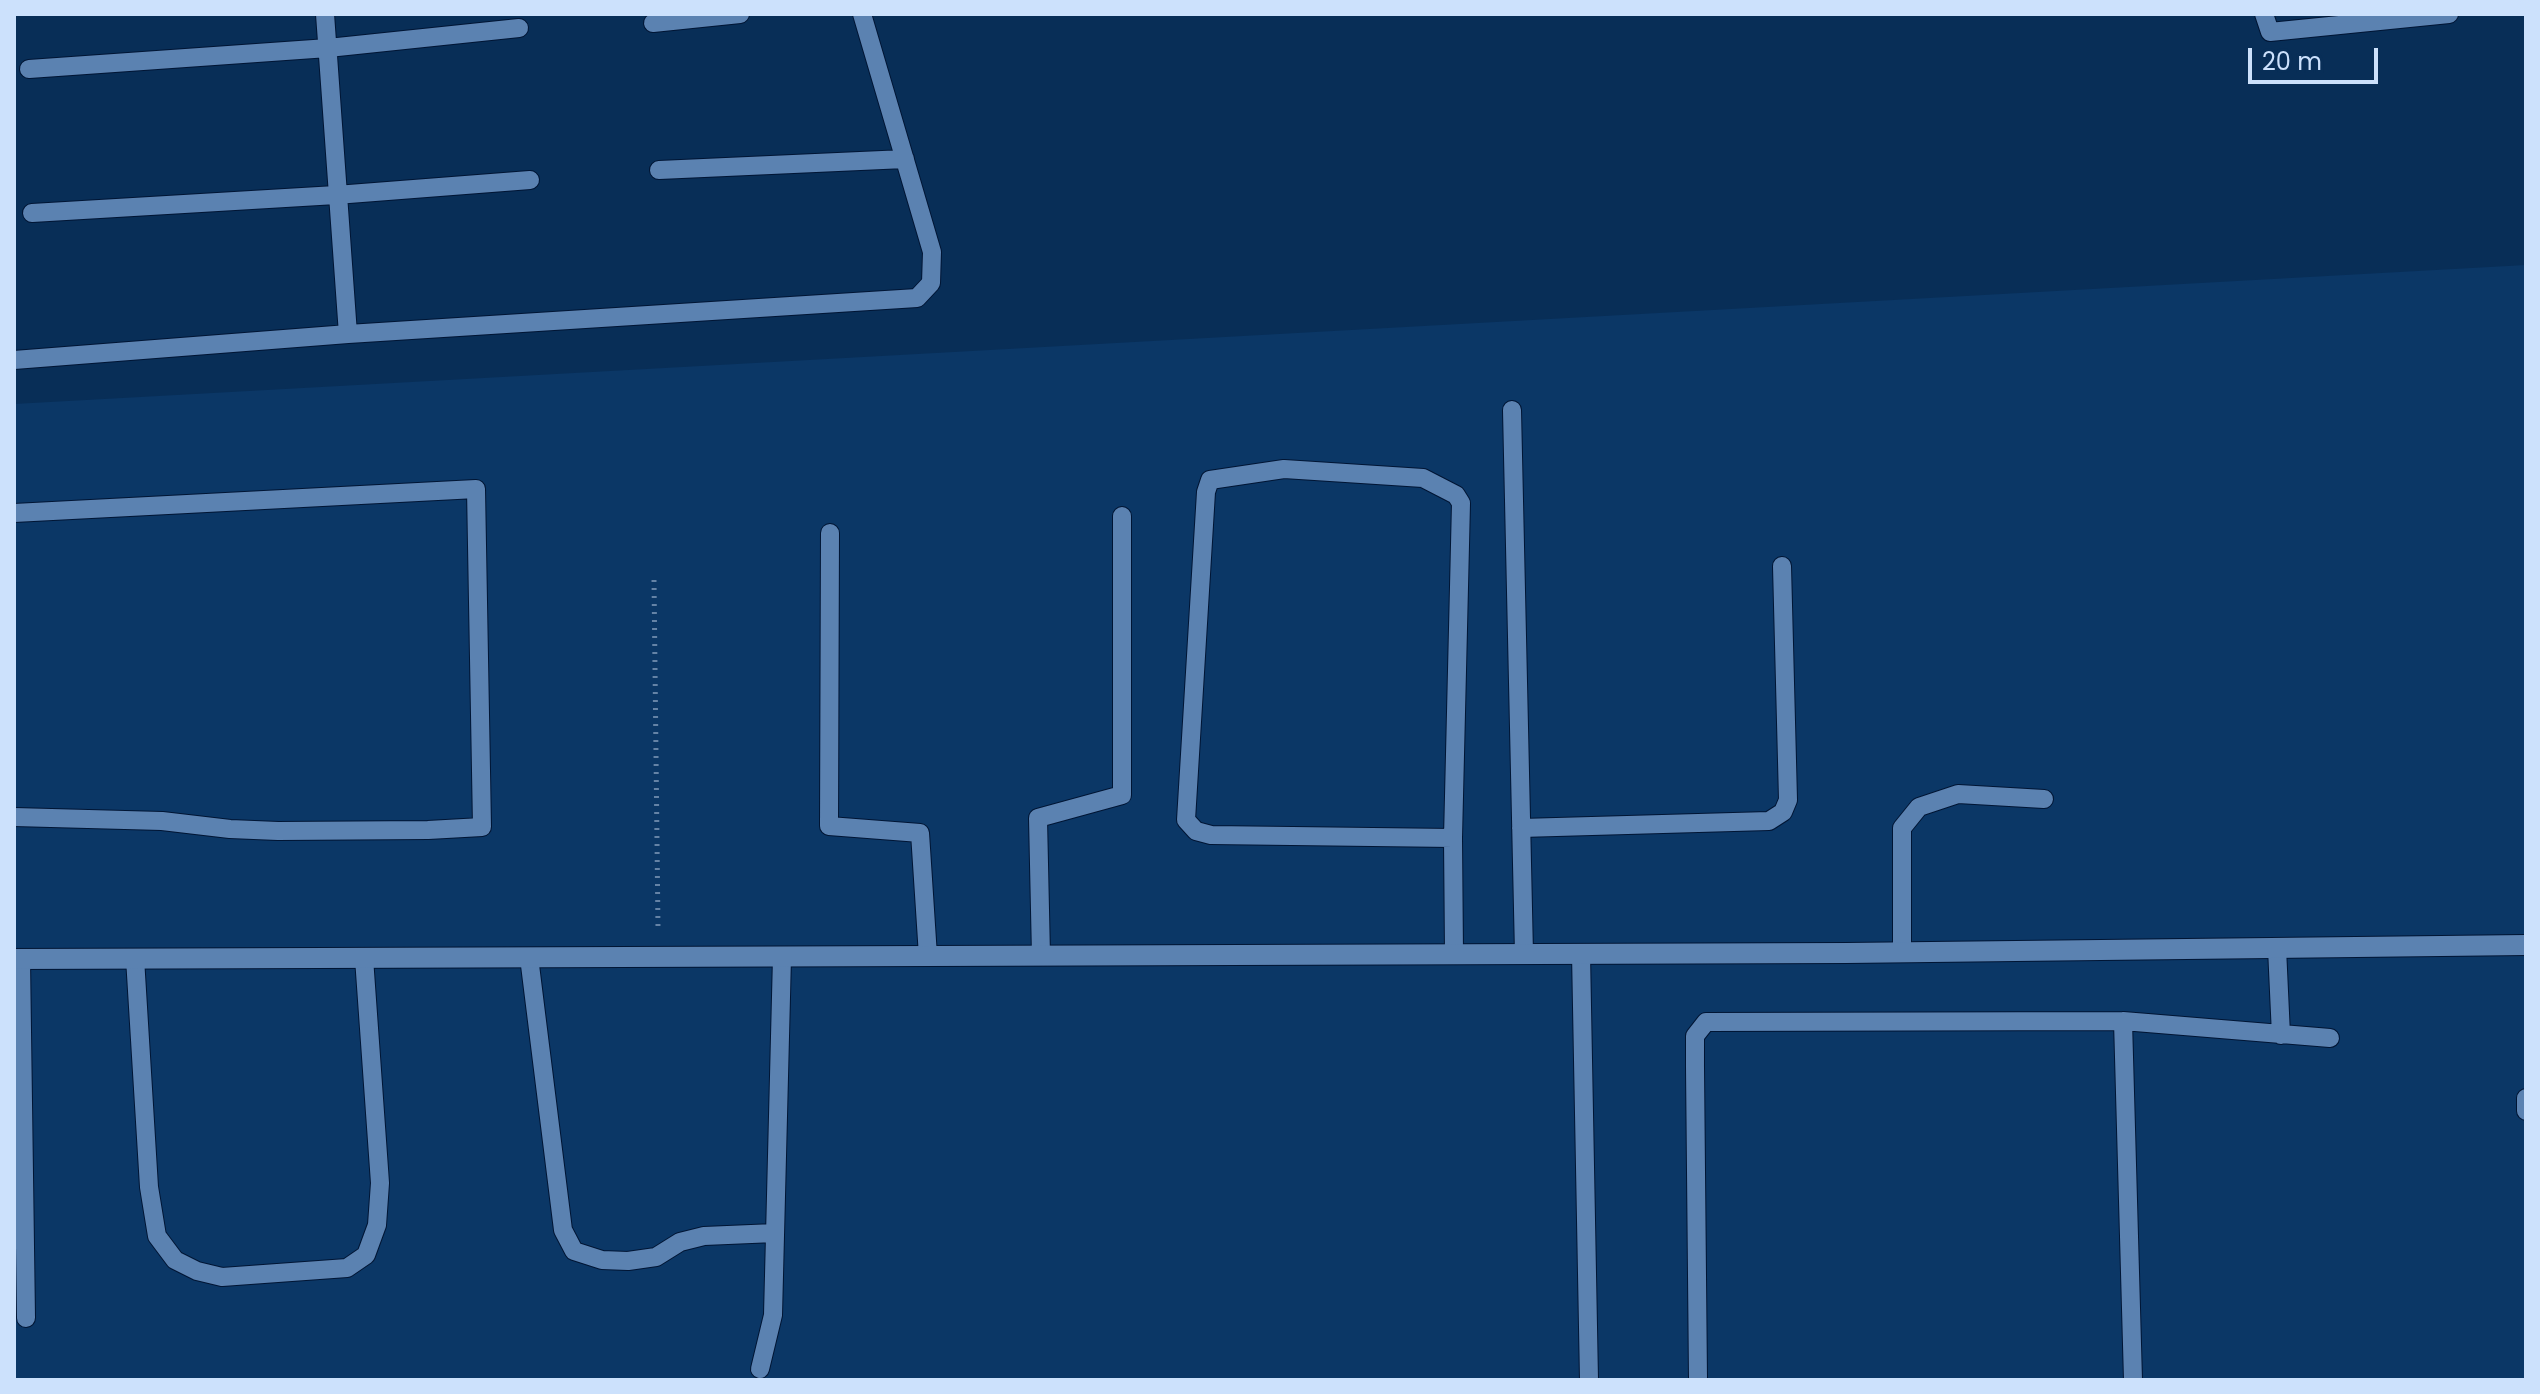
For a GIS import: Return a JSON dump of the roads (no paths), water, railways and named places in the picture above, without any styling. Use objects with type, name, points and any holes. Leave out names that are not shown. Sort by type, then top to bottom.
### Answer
[{"type":"street","points":[[17,959],[1902,952],[2526,945]]},
{"type":"lane","points":[[325,14],[348,334]]},
{"type":"lane","points":[[653,23],[740,14]]},
{"type":"lane","points":[[14,360],[348,334],[917,298],[931,283],[932,252],[862,14]]},
{"type":"lane","points":[[2264,14],[2270,32],[2449,14]]},
{"type":"lane","points":[[29,69],[328,48],[519,28]]},
{"type":"lane","points":[[659,170],[905,159]]},
{"type":"lane","points":[[32,213],[530,180]]},
{"type":"lane","points":[[1512,410],[1524,954]]},
{"type":"lane","points":[[1453,838],[1211,835],[1196,831],[1186,820],[1206,492],[1210,480],[1284,469],[1423,478],[1456,495],[1461,503],[1453,838],[1454,954]]},
{"type":"lane","points":[[14,513],[476,489],[482,827],[278,831],[162,821],[14,817]]},
{"type":"lane","points":[[1041,956],[1038,818],[1122,795],[1122,516]]},
{"type":"lane","points":[[830,533],[829,826],[920,833],[928,956]]},
{"type":"lane","points":[[1521,828],[1769,821],[1783,812],[1788,800],[1782,566]]},
{"type":"lane","points":[[1902,952],[1902,828],[1919,807],[1958,794],[2044,799]]},
{"type":"lane","points":[[2277,948],[2281,1035]]},
{"type":"lane","points":[[1581,953],[1589,1380]]},
{"type":"lane","points":[[529,957],[563,1230],[574,1251],[602,1260],[628,1261],[656,1257],[680,1242],[704,1236],[775,1233]]},
{"type":"lane","points":[[760,1369],[773,1315],[782,957]]},
{"type":"lane","points":[[135,958],[149,1187],[157,1236],[175,1260],[197,1271],[222,1277],[347,1268],[366,1255],[377,1225],[380,1183],[364,958]]},
{"type":"lane","points":[[17,959],[18,1212],[26,1318]]},
{"type":"lane","points":[[2123,1021],[2133,1380]]},
{"type":"lane","points":[[1698,1380],[1695,1036],[1706,1022],[2123,1021],[2330,1038]]},
{"type":"lane","points":[[2526,1098],[2526,1111]]}]
